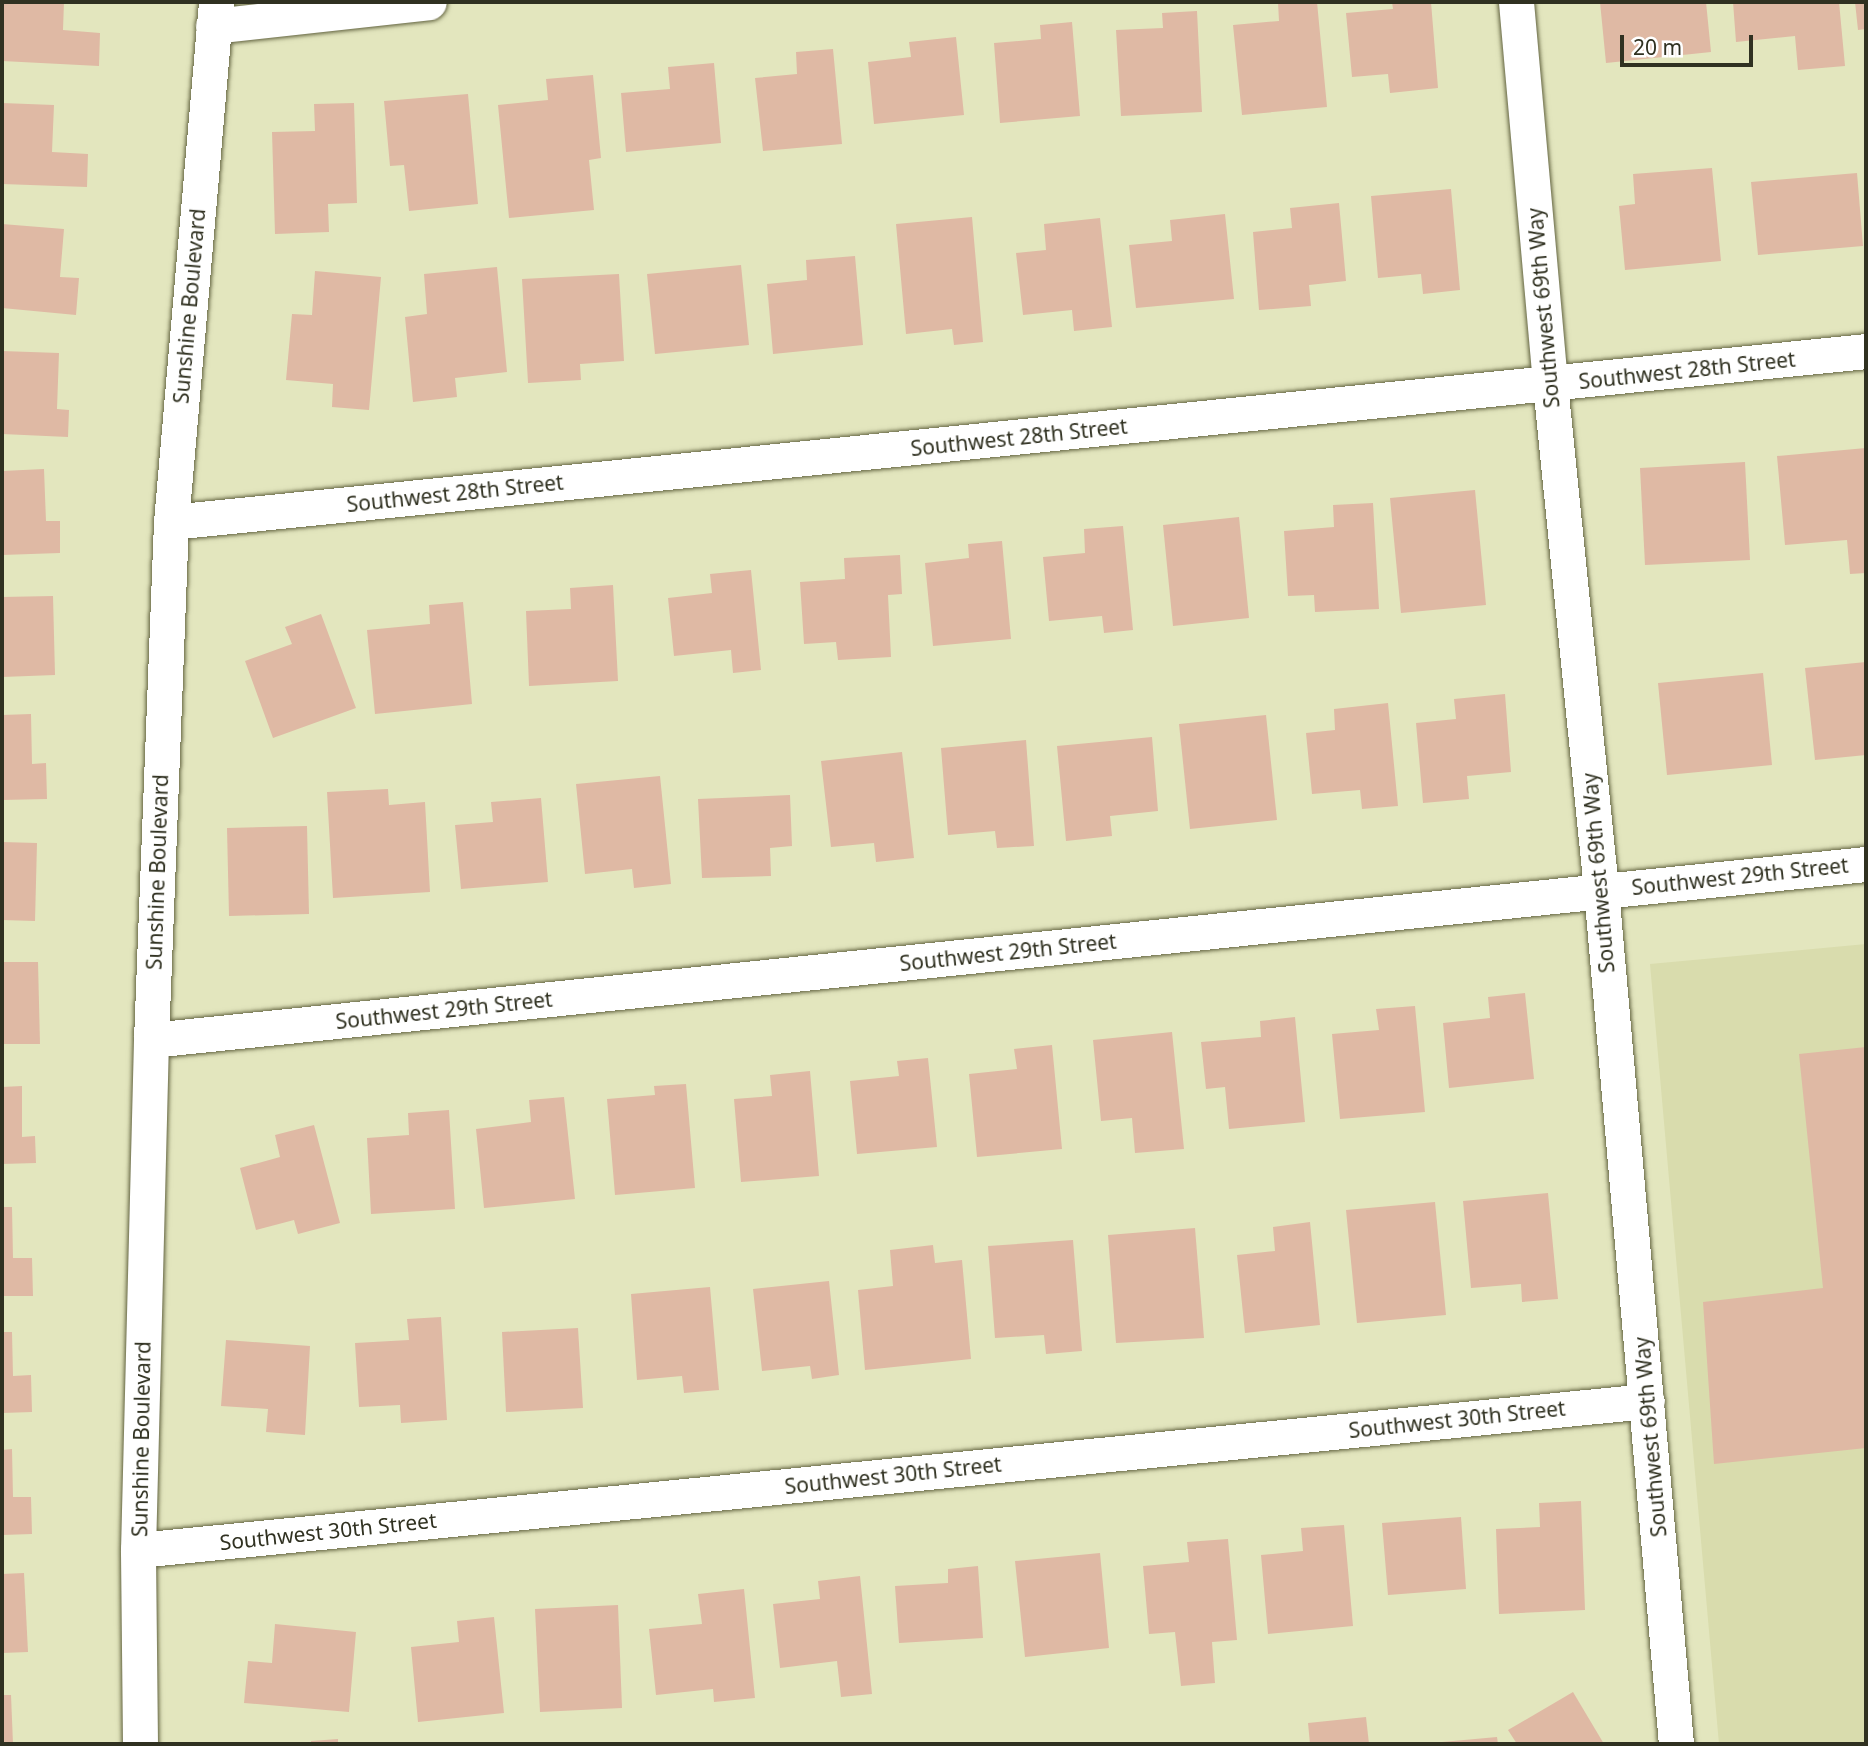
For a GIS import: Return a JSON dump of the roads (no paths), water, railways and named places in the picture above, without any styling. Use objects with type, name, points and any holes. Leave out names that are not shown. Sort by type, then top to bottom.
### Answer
[{"type":"street","points":[[214,14],[429,2]]},
{"type":"street","name":"Southwest 69th Way","points":[[1517,2],[1550,384],[1601,890],[1676,1744]]},
{"type":"street","name":"Sunshine Boulevard","points":[[140,1744],[138,1550],[151,1040],[171,522],[214,14]]},
{"type":"street","name":"Southwest 28th Street","points":[[171,522],[1866,351]]},
{"type":"street","name":"Southwest 29th Street","points":[[151,1040],[1866,864]]},
{"type":"street","name":"Southwest 30th Street","points":[[138,1550],[1647,1401]]}]
